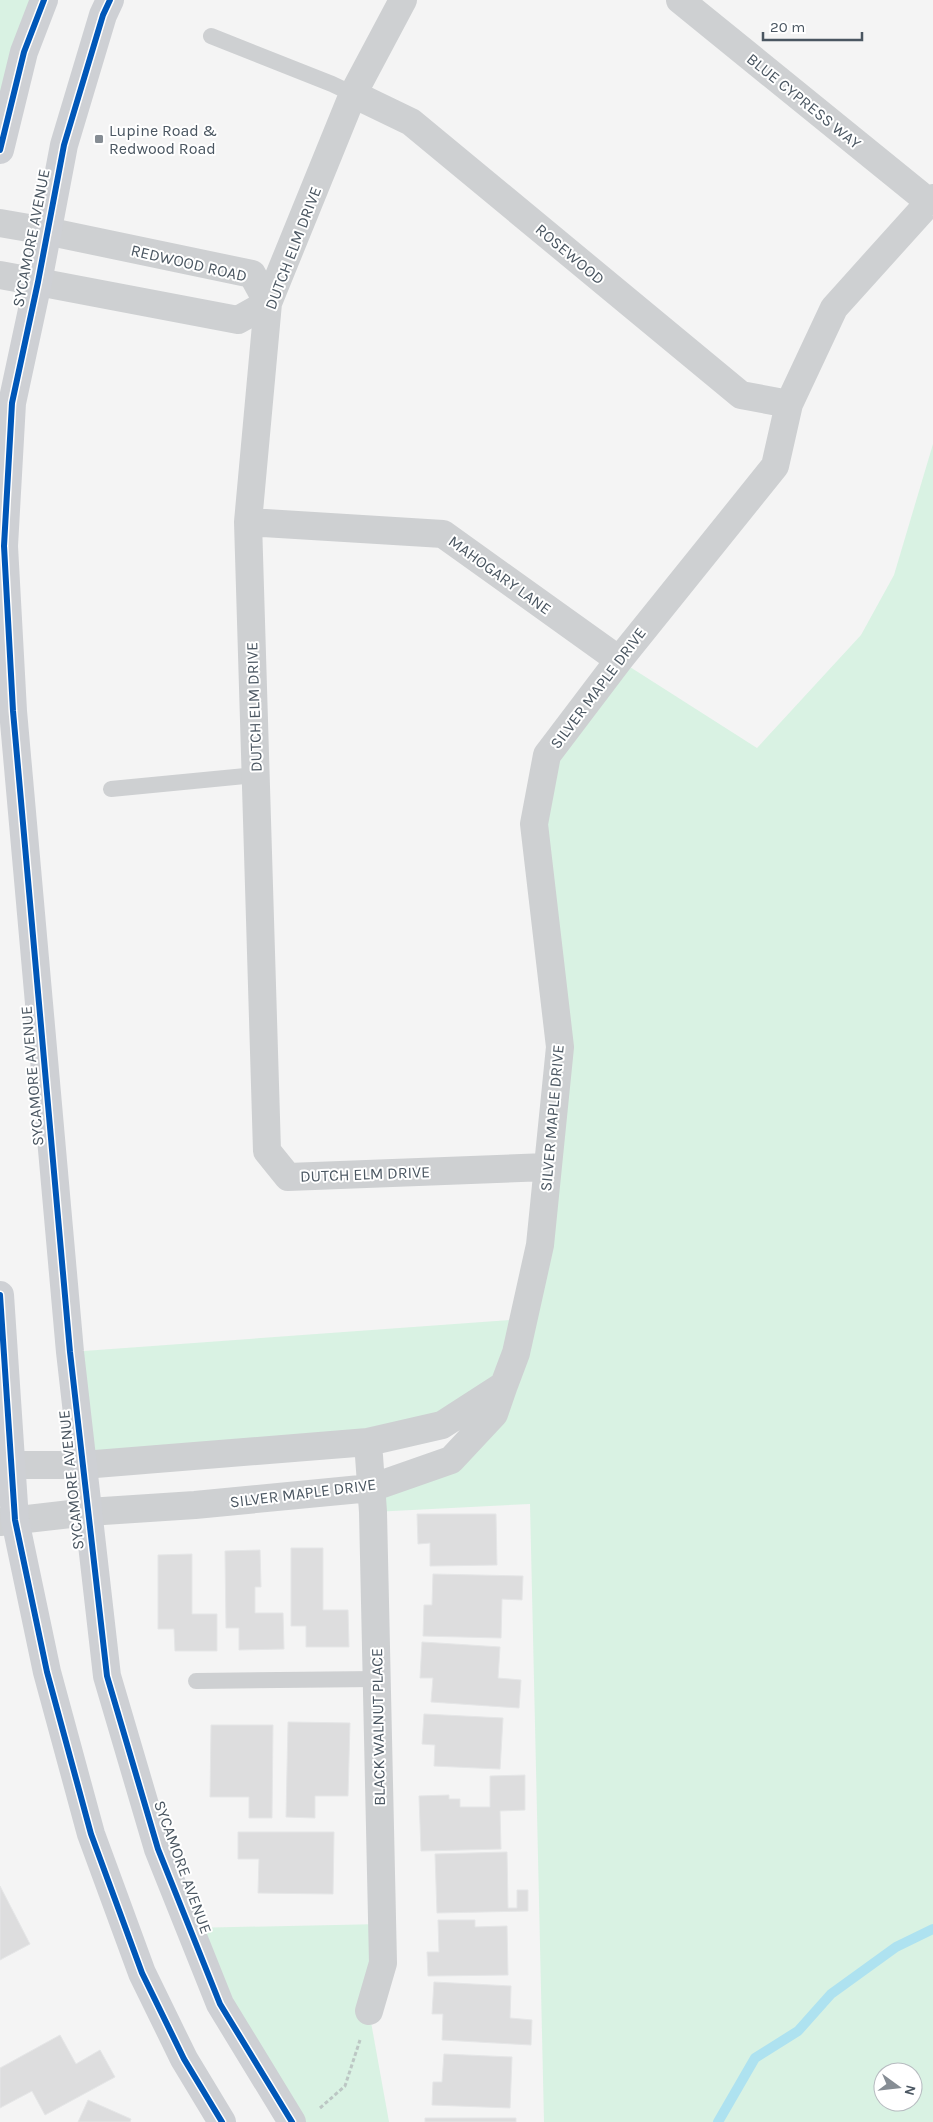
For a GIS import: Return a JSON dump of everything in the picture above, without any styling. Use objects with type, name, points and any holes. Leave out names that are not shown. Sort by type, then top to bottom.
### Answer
[{"type":"main road","points":[[0,150],[24,52],[44,0]]},
{"type":"main road","name":"SYCAMORE AVENUE","points":[[110,0],[103,15],[64,144],[46,231],[38,282],[12,403],[4,546],[13,711],[70,1352],[107,1676],[158,1849],[220,2004],[292,2122]]},
{"type":"main road","points":[[0,1295],[8,1521],[47,1672],[91,1834],[142,1972],[184,2059],[222,2122]]},
{"type":"street","name":"DUTCH ELM DRIVE","points":[[403,0],[353,94],[268,303],[248,522],[267,1151],[288,1177],[547,1167]]},
{"type":"street","name":"BLUE CYPRESS WAY","points":[[680,0],[931,200]]},
{"type":"street","name":"ROSEWOOD","points":[[353,94],[411,122],[741,395],[789,404]]},
{"type":"street","name":"SILVER MAPLE DRIVE","points":[[8,1521],[88,1512],[195,1505],[371,1488],[451,1460],[494,1414],[516,1354],[540,1246],[560,1047],[534,824],[548,755],[618,660],[775,466],[789,404],[834,308],[931,200]]},
{"type":"street","name":"REDWOOD ROAD","points":[[0,223],[252,274],[268,303]]},
{"type":"street","points":[[0,274],[238,320],[268,303]]},
{"type":"street","name":"MAHOGARY LANE","points":[[248,522],[443,534],[618,660]]},
{"type":"street","points":[[6,1466],[83,1466],[368,1442],[442,1425],[504,1384]]},
{"type":"street","name":"BLACK WALNUT PLACE","points":[[368,1442],[373,1512],[383,1963],[369,2011]]},
{"type":"lane","points":[[211,36],[353,94]]},
{"type":"lane","points":[[111,789],[256,775]]},
{"type":"lane","points":[[196,1680],[377,1679]]},
{"type":"path","points":[[316,2110],[345,2086],[369,2011]]},
{"type":"green space","points":[[0,0],[44,0],[0,142]]},
{"type":"green space","points":[[933,444],[933,2122],[544,2122],[530,1504],[373,1512],[371,1488],[451,1459],[494,1414],[442,1425],[83,1465],[70,1352],[523,1319],[547,1167],[547,755],[619,660],[757,748],[861,635],[894,575]]},
{"type":"green space","points":[[382,1924],[369,2011],[389,2122],[292,2122],[189,1928]]},
{"type":"building","points":[[417,1514],[496,1514],[497,1565],[430,1566],[430,1543],[418,1544]]},
{"type":"building","points":[[291,1548],[323,1548],[323,1610],[348,1610],[349,1647],[306,1647],[306,1626],[291,1626]]},
{"type":"building","points":[[260,1550],[261,1587],[255,1587],[255,1613],[283,1613],[284,1649],[239,1650],[239,1628],[226,1628],[225,1551]]},
{"type":"building","points":[[192,1554],[192,1614],[217,1614],[217,1651],[175,1651],[174,1629],[158,1629],[158,1555]]},
{"type":"building","points":[[433,1574],[523,1576],[522,1600],[502,1599],[501,1638],[423,1636],[424,1605],[432,1605]]},
{"type":"building","points":[[422,1642],[500,1647],[498,1678],[521,1680],[519,1708],[431,1702],[433,1678],[420,1678]]},
{"type":"building","points":[[424,1714],[503,1718],[500,1769],[434,1766],[435,1745],[422,1744]]},
{"type":"building","points":[[288,1722],[350,1723],[348,1796],[315,1796],[315,1818],[286,1817]]},
{"type":"building","points":[[211,1725],[273,1725],[272,1818],[249,1818],[249,1797],[210,1797]]},
{"type":"building","points":[[525,1775],[525,1810],[500,1811],[501,1849],[421,1851],[419,1796],[449,1795],[449,1799],[460,1799],[460,1807],[490,1807],[490,1776]]},
{"type":"building","points":[[238,1832],[334,1832],[333,1894],[258,1893],[259,1859],[238,1859]]},
{"type":"building","points":[[507,1852],[508,1908],[517,1908],[517,1890],[528,1890],[528,1911],[437,1913],[435,1854]]},
{"type":"building","points":[[0,1886],[30,1944],[0,1960]]},
{"type":"building","points":[[438,1920],[475,1920],[475,1927],[507,1926],[508,1975],[428,1976],[427,1952],[439,1952]]},
{"type":"building","points":[[434,1982],[511,1986],[510,2018],[532,2020],[531,2045],[442,2040],[443,2014],[432,2014]]},
{"type":"building","points":[[60,2035],[76,2064],[100,2050],[115,2077],[45,2115],[32,2091],[0,2108],[0,2068]]},
{"type":"building","points":[[444,2054],[512,2057],[510,2108],[432,2105],[433,2082],[442,2082]]},
{"type":"building","points":[[88,2100],[131,2119],[130,2122],[78,2122]]},
{"type":"building","points":[[425,2118],[516,2118],[516,2122],[425,2122]]},
{"type":"waterway","points":[[718,2122],[755,2058],[798,2031],[831,1994],[896,1947],[933,1929]]},
{"type":"cycle path","points":[[0,150],[24,52],[44,0]]},
{"type":"cycle path","points":[[110,0],[103,15],[64,145],[38,282],[12,403],[4,546],[13,711],[70,1352],[107,1676],[158,1849],[220,2004],[292,2122]]},
{"type":"cycle path","points":[[0,1295],[15,1520],[47,1672],[91,1834],[142,1973],[184,2059],[222,2122]]},
{"type":"place","name":"Lupine Road & Redwood Road","points":[[99,139]]}]
